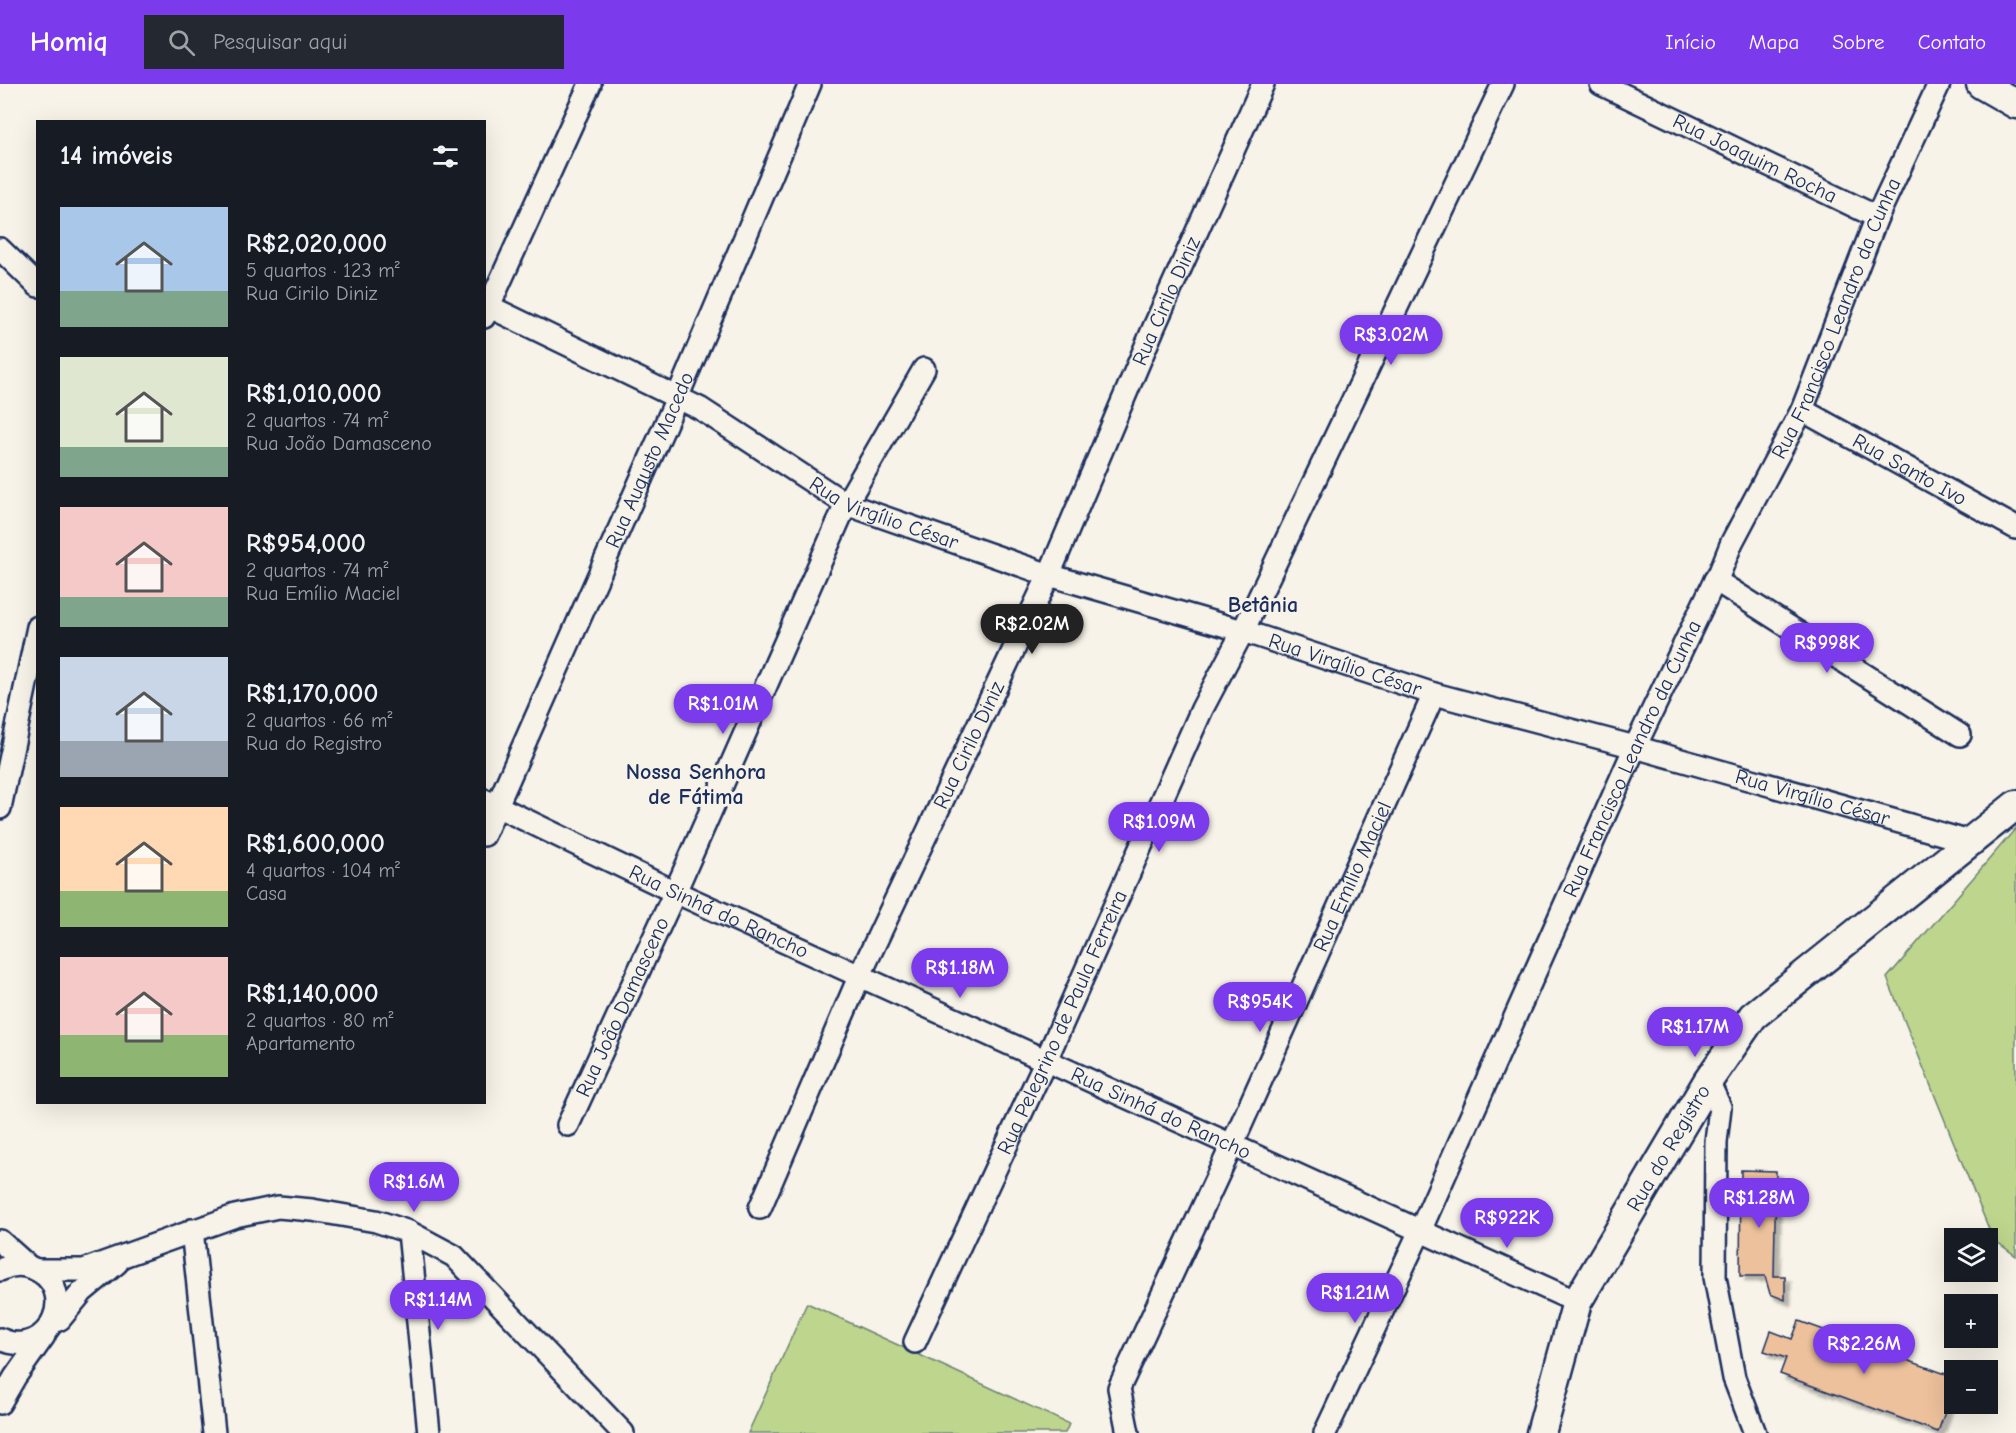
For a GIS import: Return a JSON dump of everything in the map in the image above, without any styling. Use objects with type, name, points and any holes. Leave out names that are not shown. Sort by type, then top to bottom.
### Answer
[{"type":"main road","points":[[1981,84],[2016,104]]},
{"type":"main road","name":"Rua do Registro","points":[[1541,1433],[1577,1302],[1708,1081],[1753,1016],[2016,805]]},
{"type":"street","points":[[486,309],[590,84]]},
{"type":"street","name":"Rua Augusto Macedo","points":[[486,826],[491,804],[677,398],[810,84]]},
{"type":"street","name":"Rua Cirilo Diniz","points":[[760,1208],[860,975],[1048,575],[1154,327],[1263,84]]},
{"type":"street","name":"Rua Pelegrino de Paula Ferreira","points":[[915,1342],[1046,1060],[1202,710],[1244,631],[1503,84]]},
{"type":"street","name":"Rua Joaquim Rocha","points":[[1601,84],[1877,217]]},
{"type":"street","name":"Rua Francisco Leandro da Cunha","points":[[1325,1433],[1420,1231],[1635,747],[1720,572],[1732,542],[1802,410],[1877,217],[1939,84]]},
{"type":"street","points":[[0,249],[36,284]]},
{"type":"street","name":"Rua Virgílio César","points":[[486,309],[701,409],[846,504],[1048,575],[1244,631],[1434,694],[1635,747],[1970,842]]},
{"type":"street","name":"Rua João Damasceno","points":[[568,1125],[675,892],[846,504],[924,369]]},
{"type":"street","name":"Rua Santo Ivo","points":[[1802,410],[2016,528]]},
{"type":"street","points":[[1715,580],[1960,735]]},
{"type":"street","points":[[1,801],[36,636]]},
{"type":"street","name":"Rua Emílio Maciel","points":[[1128,1433],[1119,1388],[1232,1145],[1434,694]]},
{"type":"street","name":"Rua Sinhá do Rancho","points":[[491,804],[675,892],[1577,1302]]},
{"type":"street","points":[[1708,1081],[1720,1107],[1716,1142],[1715,1277],[1734,1378],[1755,1433]]},
{"type":"street","points":[[0,1270],[17,1265],[33,1268],[84,1270],[235,1216],[278,1207],[312,1210],[376,1221],[409,1232],[454,1256],[623,1433]]},
{"type":"street","points":[[192,1230],[214,1433]]},
{"type":"street","points":[[409,1232],[429,1433]]},
{"type":"street","points":[[0,1241],[51,1283],[56,1293],[57,1312],[51,1326],[15,1377],[0,1403]]},
{"type":"street","points":[[0,1339],[14,1344],[27,1343],[38,1338],[60,1319],[82,1292],[126,1255]]},
{"type":"green space","points":[[2016,828],[2016,1256],[1998,1243],[1998,1228],[1989,1228],[1887,978]]},
{"type":"green space","points":[[807,1303],[1069,1424],[1065,1433],[748,1433]]},
{"type":"building","points":[[1741,1170],[1776,1171],[1774,1276],[1785,1276],[1785,1300],[1770,1294],[1765,1276],[1740,1276]]},
{"type":"building","points":[[1799,1321],[1944,1373],[1944,1414],[1938,1432],[1780,1374],[1786,1358],[1764,1351],[1771,1331],[1792,1339]]},
{"type":"district","name":"Betânia","points":[[1263,605]]},
{"type":"district","name":"Nossa Senhora de Fátima","points":[[696,784]]}]
